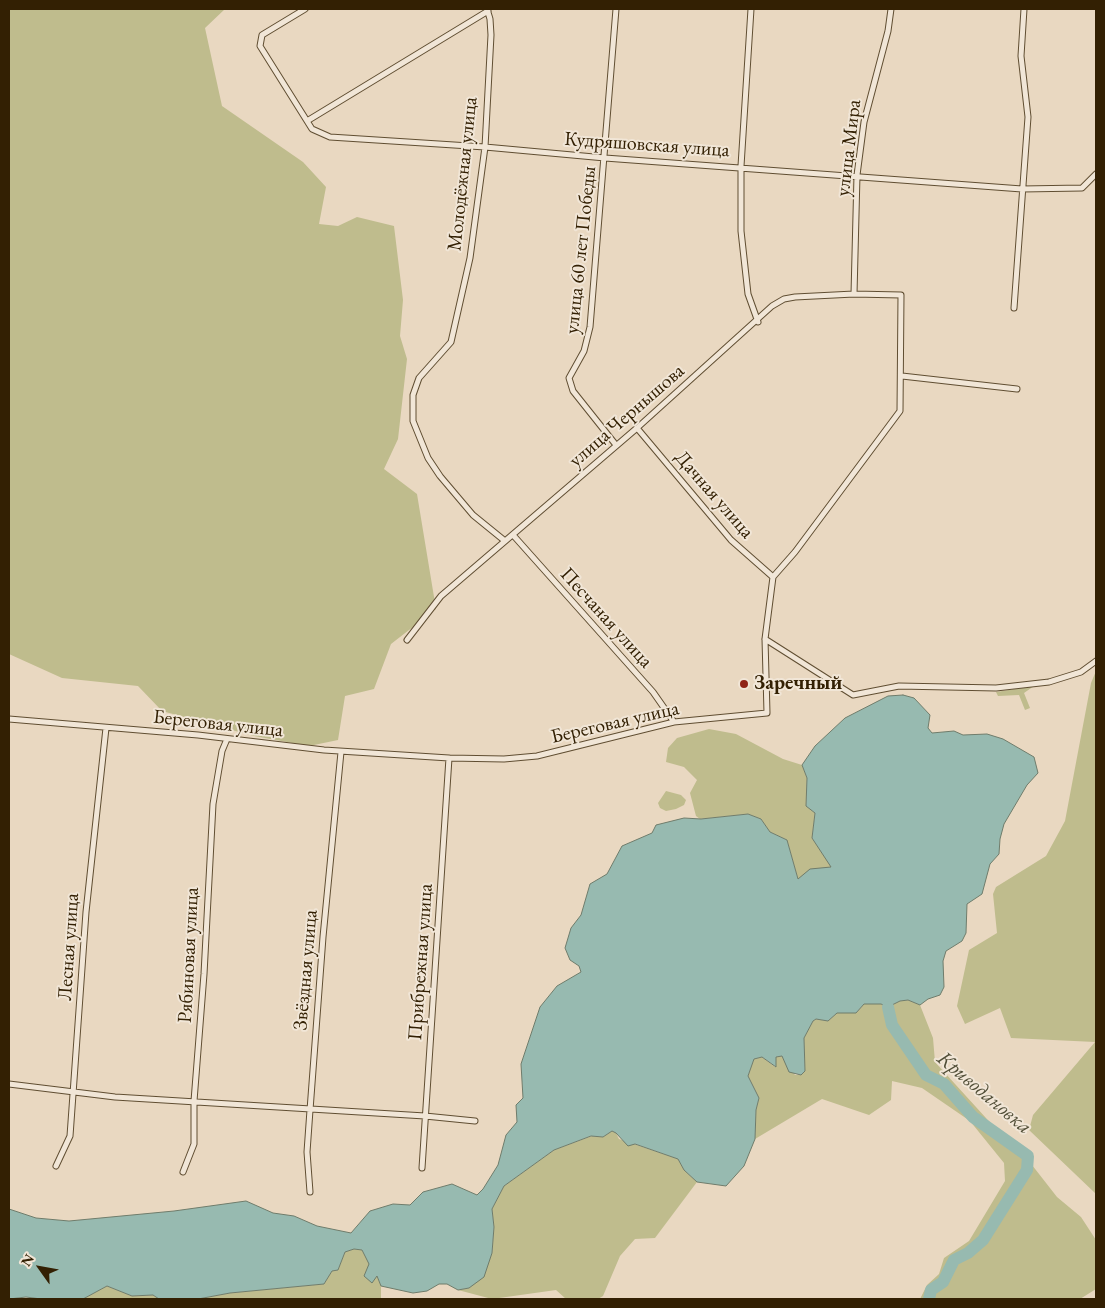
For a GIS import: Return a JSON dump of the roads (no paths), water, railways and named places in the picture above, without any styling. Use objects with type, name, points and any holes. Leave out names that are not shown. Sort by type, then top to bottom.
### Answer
[{"type":"street","name":"Кудряшовская улица","points":[[305,9],[262,35],[259,43],[312,129],[319,134],[330,137],[485,147],[605,158],[741,166],[1022,189],[1082,188],[1096,174]]},
{"type":"street","name":"улица 60 лет Победы","points":[[616,9],[590,327],[584,351],[569,378],[573,391],[616,445]]},
{"type":"street","points":[[751,9],[741,166],[740,231],[748,294],[758,322]]},
{"type":"street","name":"улица Мира","points":[[854,294],[857,176],[864,122],[888,31],[891,9]]},
{"type":"street","points":[[1014,308],[1028,117],[1021,56],[1024,9]]},
{"type":"street","points":[[307,121],[488,10]]},
{"type":"street","name":"Молодёжная улица","points":[[488,10],[491,35],[485,147],[470,258],[450,342],[419,378],[413,395],[413,421],[425,452],[440,476],[473,515],[505,541]]},
{"type":"street","name":"улица Чернышова","points":[[407,640],[440,596],[638,428],[758,322],[772,306],[784,299],[854,294],[901,295],[902,376]]},
{"type":"street","points":[[773,577],[795,552],[897,417],[901,402],[902,376],[1017,389]]},
{"type":"street","name":"Дачная улица","points":[[638,428],[731,540],[773,577]]},
{"type":"street","name":"Песчаная улица","points":[[513,535],[653,692],[674,722]]},
{"type":"street","name":"Береговая улица","points":[[9,719],[227,739],[341,752],[449,758],[504,759],[537,756],[674,722],[767,713],[766,639],[773,577]]},
{"type":"street","points":[[766,639],[853,696],[899,686],[996,688],[1050,682],[1081,672],[1096,661]]},
{"type":"street","name":"Лесная улица","points":[[56,1166],[70,1136],[86,912],[106,728]]},
{"type":"street","name":"Рябиновая улица","points":[[183,1172],[194,1144],[194,1101],[204,974],[213,804],[222,751],[227,739]]},
{"type":"street","name":"Звёздная улица","points":[[310,1192],[308,1152],[310,1110],[341,752]]},
{"type":"street","name":"Прибрежная улица","points":[[422,1168],[449,758]]},
{"type":"street","points":[[9,1084],[115,1097],[424,1116],[475,1121]]},
{"type":"water","points":[[903,695],[914,698],[930,715],[928,728],[932,733],[954,731],[963,735],[987,734],[1003,739],[1034,757],[1038,773],[1027,785],[1004,824],[999,854],[990,864],[982,894],[967,904],[966,933],[962,941],[946,951],[943,961],[944,987],[940,995],[928,999],[920,1005],[908,1000],[900,1001],[888,1007],[881,1004],[864,1004],[856,1013],[837,1013],[828,1021],[816,1019],[804,1038],[805,1071],[801,1075],[789,1072],[782,1056],[776,1057],[776,1067],[762,1057],[754,1059],[748,1076],[759,1098],[756,1110],[755,1139],[744,1166],[726,1186],[697,1182],[684,1170],[678,1159],[635,1144],[628,1146],[612,1131],[603,1137],[591,1136],[554,1150],[504,1186],[492,1209],[494,1227],[492,1253],[484,1277],[469,1288],[458,1290],[447,1284],[439,1284],[427,1291],[413,1293],[381,1286],[377,1276],[372,1283],[364,1276],[369,1264],[362,1250],[354,1249],[345,1252],[338,1270],[332,1271],[324,1284],[230,1293],[198,1299],[159,1299],[153,1295],[132,1296],[107,1286],[83,1299],[26,1297],[9,1299],[9,1209],[36,1218],[69,1221],[174,1211],[246,1201],[273,1213],[294,1216],[317,1226],[351,1233],[370,1211],[393,1204],[410,1205],[423,1192],[452,1184],[477,1195],[498,1165],[506,1135],[517,1122],[516,1105],[523,1098],[521,1064],[540,1007],[557,986],[581,972],[579,966],[570,960],[565,948],[571,928],[581,915],[590,884],[607,874],[622,846],[652,833],[656,825],[684,818],[701,819],[748,814],[761,819],[770,832],[787,840],[798,879],[810,869],[831,867],[812,838],[815,813],[806,806],[807,778],[802,765],[815,746],[845,718],[888,696]]},
{"type":"waterway","name":"Криводановка","points":[[888,1007],[892,1025],[926,1075],[944,1084],[973,1117],[1028,1156],[1027,1170],[983,1240],[968,1253],[954,1260],[943,1282],[931,1290],[929,1299]]},
{"type":"place","name":"Заречный","points":[[744,684]]}]
